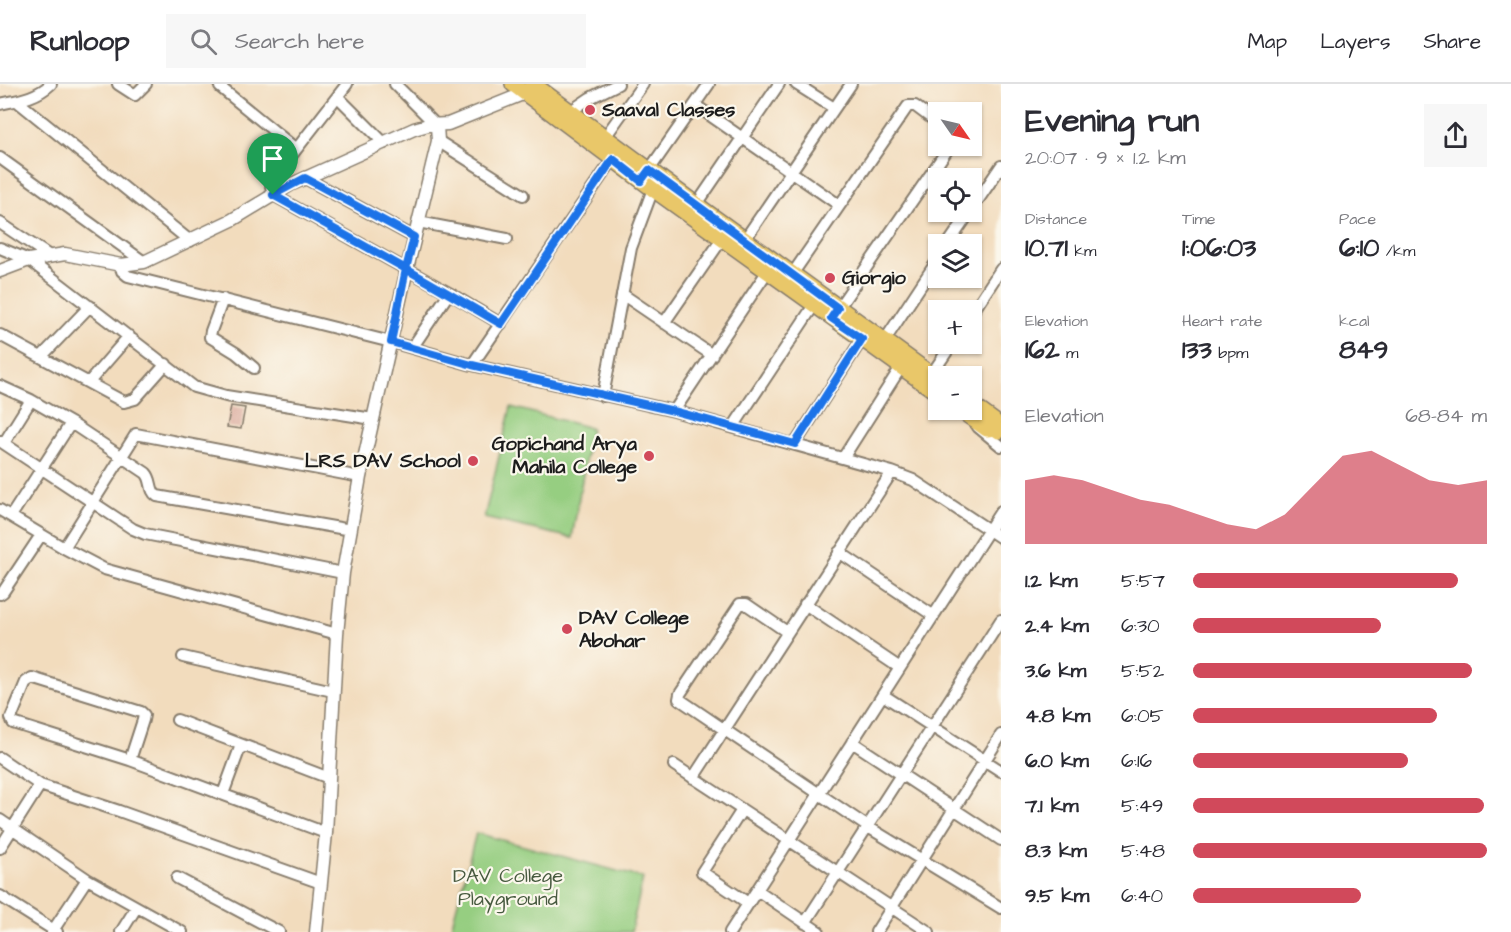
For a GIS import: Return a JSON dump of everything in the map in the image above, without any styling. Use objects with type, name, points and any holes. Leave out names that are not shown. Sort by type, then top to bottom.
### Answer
[{"type":"main road","points":[[524,87],[565,115],[604,137],[648,180]]},
{"type":"main road","points":[[565,115],[613,159],[648,180],[789,279],[835,313],[862,339],[901,367],[928,377]]},
{"type":"main road","points":[[693,211],[722,239],[741,245],[767,272],[789,279],[814,305],[835,313],[885,340],[928,376]]},
{"type":"main road","points":[[981,420],[987,429],[999,427]]},
{"type":"street","points":[[0,104],[35,96],[51,84]]},
{"type":"street","points":[[118,84],[135,95],[146,84]]},
{"type":"street","points":[[332,84],[342,91],[384,143]]},
{"type":"street","points":[[316,932],[326,833],[333,691],[343,573],[360,477],[406,269],[439,134],[437,126],[395,84]]},
{"type":"street","points":[[591,84],[591,98]]},
{"type":"street","points":[[565,115],[618,84]]},
{"type":"street","points":[[604,137],[643,84]]},
{"type":"street","points":[[603,396],[622,294],[648,180],[709,84]]},
{"type":"street","points":[[693,211],[779,84]]},
{"type":"street","points":[[796,84],[834,108]]},
{"type":"street","points":[[741,245],[851,84]]},
{"type":"street","points":[[219,85],[296,149]]},
{"type":"street","points":[[0,270],[48,255],[72,254],[121,265],[144,262],[232,220],[305,178],[414,129],[428,125],[448,124],[524,87]]},
{"type":"street","points":[[273,195],[271,183],[342,91]]},
{"type":"street","points":[[17,101],[190,240]]},
{"type":"street","points":[[695,105],[839,205]]},
{"type":"street","points":[[789,279],[908,106],[915,106],[928,116]]},
{"type":"street","points":[[438,141],[523,195]]},
{"type":"street","points":[[835,313],[943,156]]},
{"type":"street","points":[[0,158],[144,262]]},
{"type":"street","points":[[472,365],[613,159]]},
{"type":"street","points":[[982,194],[1001,166]]},
{"type":"street","points":[[305,178],[414,237]]},
{"type":"street","points":[[273,195],[501,324]]},
{"type":"street","points":[[418,222],[507,239]]},
{"type":"street","points":[[0,224],[48,255]]},
{"type":"street","points":[[664,323],[722,239]]},
{"type":"street","points":[[0,248],[29,260],[199,389],[226,396],[373,419]]},
{"type":"street","points":[[121,265],[122,271],[128,276],[391,342],[472,365],[674,411],[892,472],[913,480],[1001,538]]},
{"type":"street","points":[[981,300],[1001,269]]},
{"type":"street","points":[[674,411],[767,272]]},
{"type":"street","points":[[885,340],[928,275]]},
{"type":"street","points":[[412,348],[449,293]]},
{"type":"street","points":[[622,294],[712,355]]},
{"type":"street","points":[[223,299],[210,337],[236,353],[254,368]]},
{"type":"street","points":[[734,427],[814,305]]},
{"type":"street","points":[[42,356],[90,306]]},
{"type":"street","points":[[0,334],[124,402],[131,401],[166,364]]},
{"type":"street","points":[[89,382],[129,336]]},
{"type":"street","points":[[795,444],[862,339]]},
{"type":"street","points":[[843,458],[901,367]]},
{"type":"street","points":[[0,386],[31,400],[71,423],[121,456],[150,477],[152,492],[157,496],[351,530]]},
{"type":"street","points":[[31,400],[2,442],[134,529],[145,534],[343,573]]},
{"type":"street","points":[[979,420],[984,433],[1001,446]]},
{"type":"street","points":[[11,516],[71,423]]},
{"type":"street","points":[[64,548],[134,436],[139,434],[360,477]]},
{"type":"street","points":[[693,778],[892,472]]},
{"type":"street","points":[[0,510],[104,569],[337,634]]},
{"type":"street","points":[[730,932],[1001,511]]},
{"type":"street","points":[[0,594],[41,535]]},
{"type":"street","points":[[839,552],[934,616]]},
{"type":"street","points":[[787,632],[742,603],[680,694],[679,699],[868,827],[1001,908]]},
{"type":"street","points":[[806,604],[900,668]]},
{"type":"street","points":[[805,923],[1001,620]]},
{"type":"street","points":[[183,657],[333,691]]},
{"type":"street","points":[[130,760],[143,720],[144,715],[141,712],[32,678],[26,681],[10,718],[13,723],[130,760],[326,833]]},
{"type":"street","points":[[883,695],[1001,771]]},
{"type":"street","points":[[177,720],[329,778]]},
{"type":"street","points":[[876,932],[1001,735]]},
{"type":"street","points":[[852,742],[1001,840]]},
{"type":"street","points":[[223,794],[241,745]]},
{"type":"street","points":[[0,758],[40,785],[321,883]]},
{"type":"street","points":[[674,765],[837,874],[929,932]]},
{"type":"street","points":[[0,849],[40,785]]},
{"type":"street","points":[[742,810],[702,872],[748,903]]},
{"type":"street","points":[[0,820],[87,879],[182,932]]},
{"type":"street","points":[[177,878],[279,932]]},
{"type":"street","points":[[2,902],[54,931],[87,879]]},
{"type":"street","points":[[757,890],[819,932]]},
{"type":"street","points":[[121,932],[136,908]]},
{"type":"green space","points":[[511,407],[591,428],[572,538],[484,518]]},
{"type":"green space","name":"DAV College Playground","points":[[476,833],[643,878],[631,932],[450,932]]},
{"type":"building","points":[[231,406],[245,408],[241,429],[227,427]]},
{"type":"place","name":"Saaval Classes","points":[[590,110]]},
{"type":"place","name":"Giorgio","points":[[830,278]]},
{"type":"place","name":"Gopichand Arya Mahila College","points":[[649,456]]},
{"type":"place","name":"LRS DAV School","points":[[473,461]]},
{"type":"place","name":"DAV College Abohar","points":[[567,629]]},
{"type":"route","points":[[273,195],[305,178],[414,237],[406,269],[501,324],[613,159],[641,181],[649,170],[838,308],[831,318],[862,339],[795,444],[674,411],[472,365],[391,342],[406,269],[273,195]]}]
